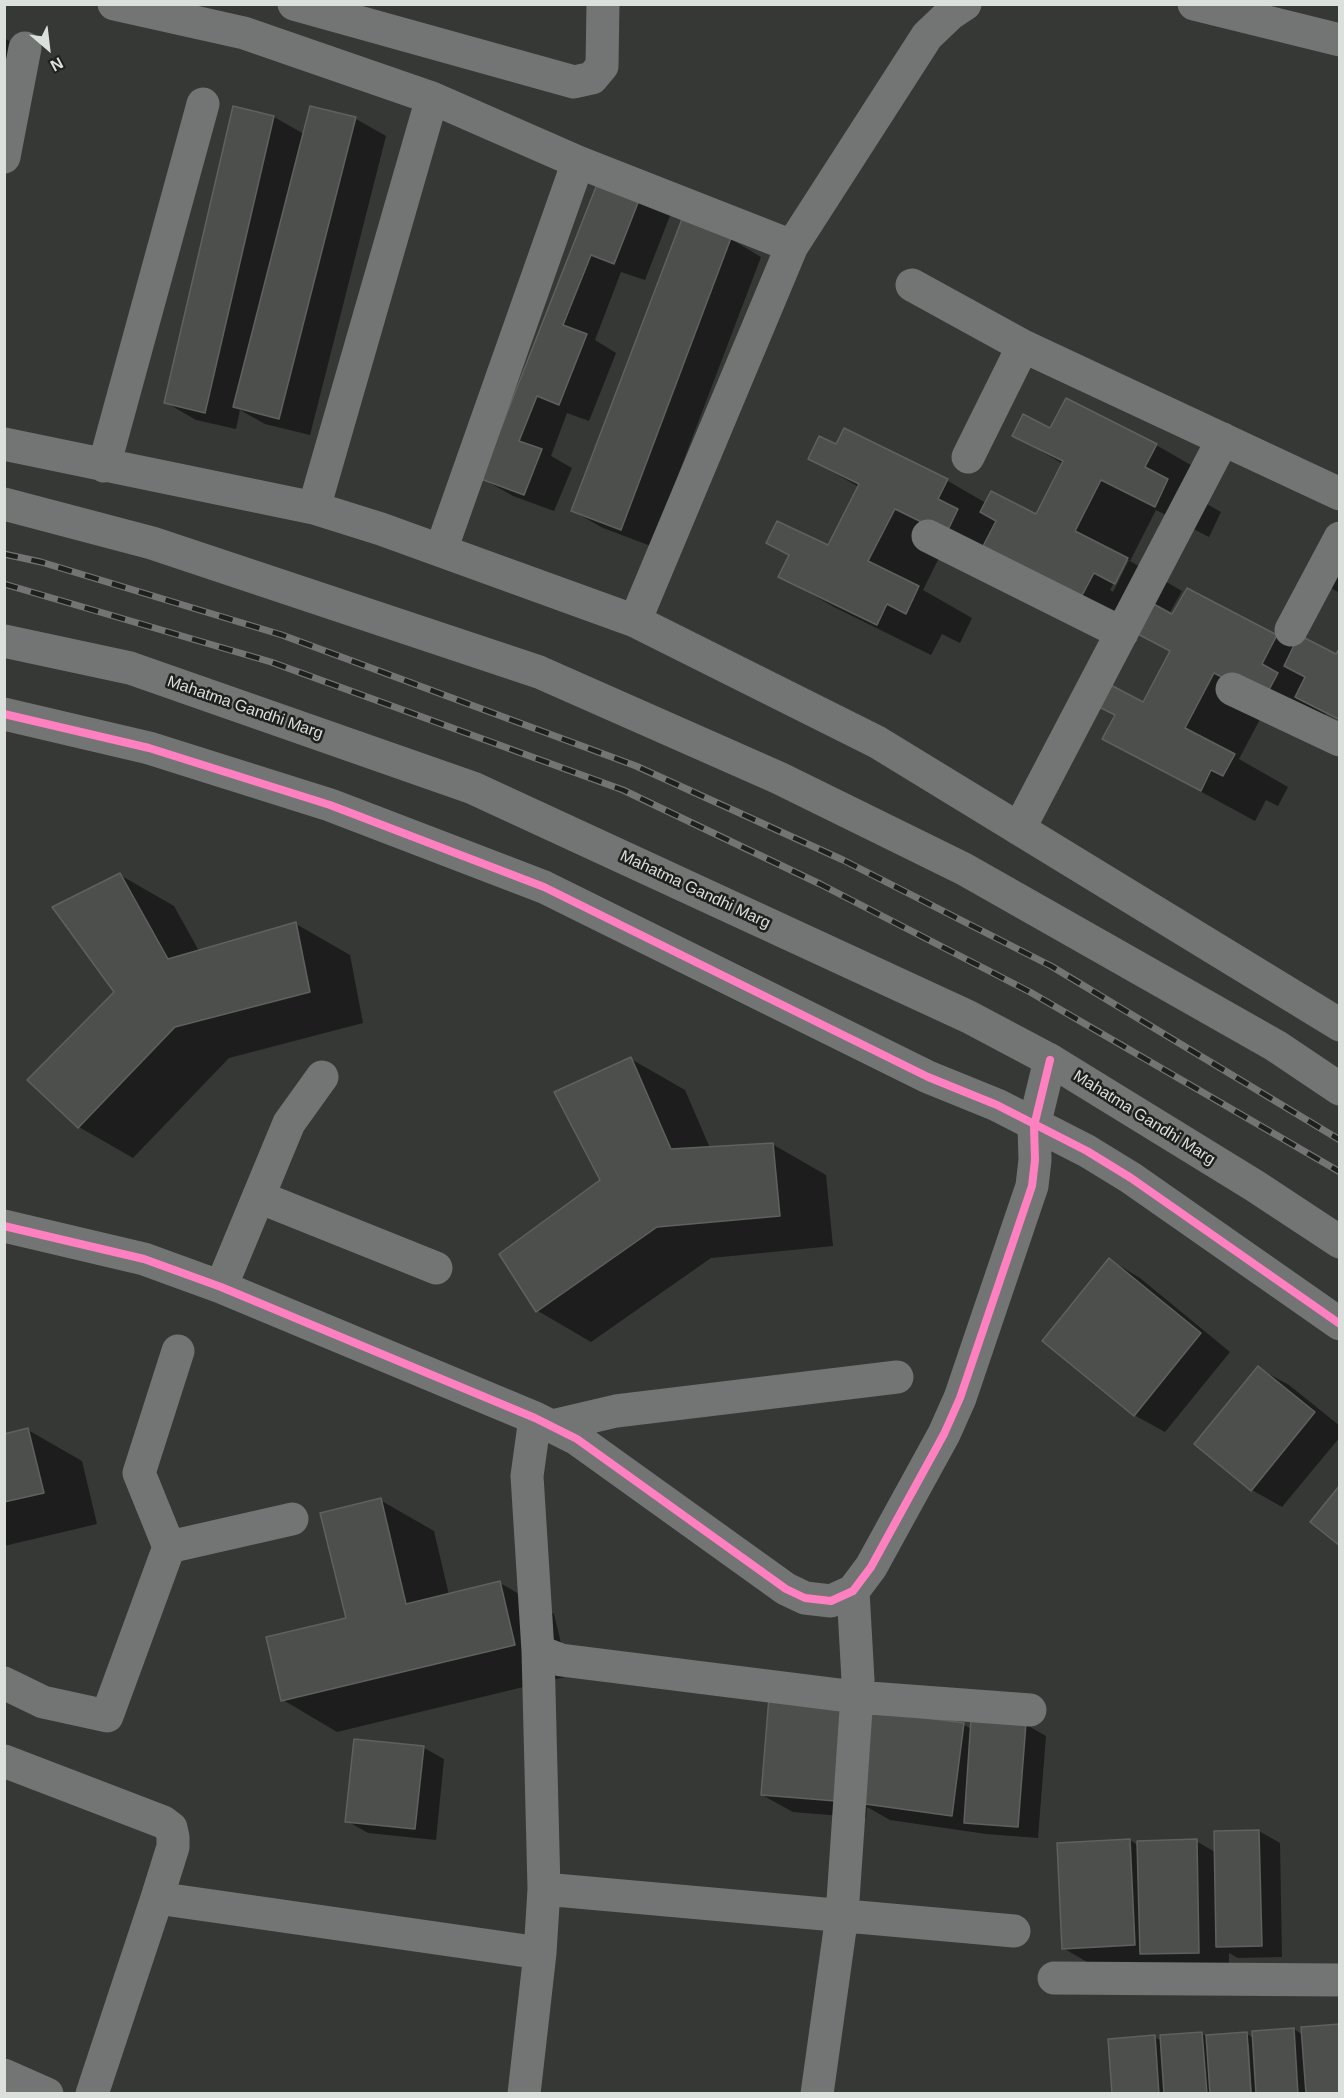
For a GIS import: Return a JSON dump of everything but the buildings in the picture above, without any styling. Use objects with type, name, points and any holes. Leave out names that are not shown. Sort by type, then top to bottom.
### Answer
[{"type":"street","points":[[114,4],[244,33],[432,98],[578,162],[792,246]]},
{"type":"street","points":[[294,4],[574,82],[592,78],[602,66],[603,4]]},
{"type":"street","points":[[635,621],[792,246],[927,36],[950,14],[965,4]]},
{"type":"street","points":[[1194,4],[1340,40]]},
{"type":"street","points":[[4,157],[25,48]]},
{"type":"street","points":[[314,508],[432,98]]},
{"type":"street","points":[[104,466],[203,104]]},
{"type":"street","points":[[441,550],[578,162]]},
{"type":"street","points":[[912,285],[1023,346],[1340,494]]},
{"type":"street","points":[[968,457],[1023,346]]},
{"type":"street","points":[[1019,829],[1223,439]]},
{"type":"street","points":[[4,444],[314,508],[441,550],[635,621],[877,742],[1340,1025]]},
{"type":"street","points":[[4,504],[152,543],[528,669],[572,687],[779,778],[964,869],[1276,1046],[1340,1089]]},
{"type":"street","points":[[928,536],[1122,633]]},
{"type":"street","points":[[1291,630],[1340,538]]},
{"type":"street","name":"Mahatma Gandhi Marg","points":[[4,641],[130,668],[473,788],[958,1012],[1050,1060],[1256,1186],[1340,1242]]},
{"type":"street","points":[[1232,689],[1340,740]]},
{"type":"street","points":[[4,714],[149,748],[330,804],[544,887],[928,1077],[997,1105],[1034,1126],[1087,1151],[1131,1178],[1340,1324]]},
{"type":"street","points":[[4,1226],[144,1259],[220,1287],[543,1422],[577,1439],[786,1589],[805,1598],[831,1601],[853,1592],[871,1567],[944,1434],[971,1370],[1032,1186],[1035,1160],[1034,1126],[1050,1060]]},
{"type":"street","points":[[220,1287],[289,1123],[322,1077]]},
{"type":"street","points":[[259,1197],[436,1268]]},
{"type":"street","points":[[4,1683],[43,1702],[107,1716],[169,1546],[139,1473],[178,1351]]},
{"type":"street","points":[[543,1422],[897,1377]]},
{"type":"street","points":[[524,2094],[540,1953],[544,1889],[538,1651],[527,1476],[543,1422]]},
{"type":"street","points":[[169,1546],[292,1519]]},
{"type":"street","points":[[817,2094],[842,1915],[856,1697],[853,1592]]},
{"type":"street","points":[[538,1651],[561,1660],[856,1697],[1030,1710]]},
{"type":"street","points":[[4,1761],[163,1822],[171,1828],[173,1847],[92,2094]]},
{"type":"street","points":[[544,1889],[1014,1931]]},
{"type":"street","points":[[157,1898],[540,1953]]},
{"type":"street","points":[[1054,1978],[1340,1980]]},
{"type":"street","points":[[4,2075],[47,2094]]},
{"type":"railway","points":[[4,554],[41,562],[282,635],[636,766],[843,860],[1051,966],[1340,1140]]},
{"type":"railway","points":[[4,584],[271,662],[623,790],[820,884],[1030,992],[1340,1172]]},
{"type":"cycle path","points":[[4,714],[149,748],[330,805],[544,887],[928,1077],[997,1105],[1087,1151],[1131,1178],[1340,1324]]},
{"type":"cycle path","points":[[4,1226],[144,1259],[221,1287],[535,1418],[577,1439],[786,1589],[805,1598],[831,1601],[853,1591],[871,1567],[944,1434],[960,1398],[1032,1186],[1035,1160],[1034,1126],[1050,1060]]}]
